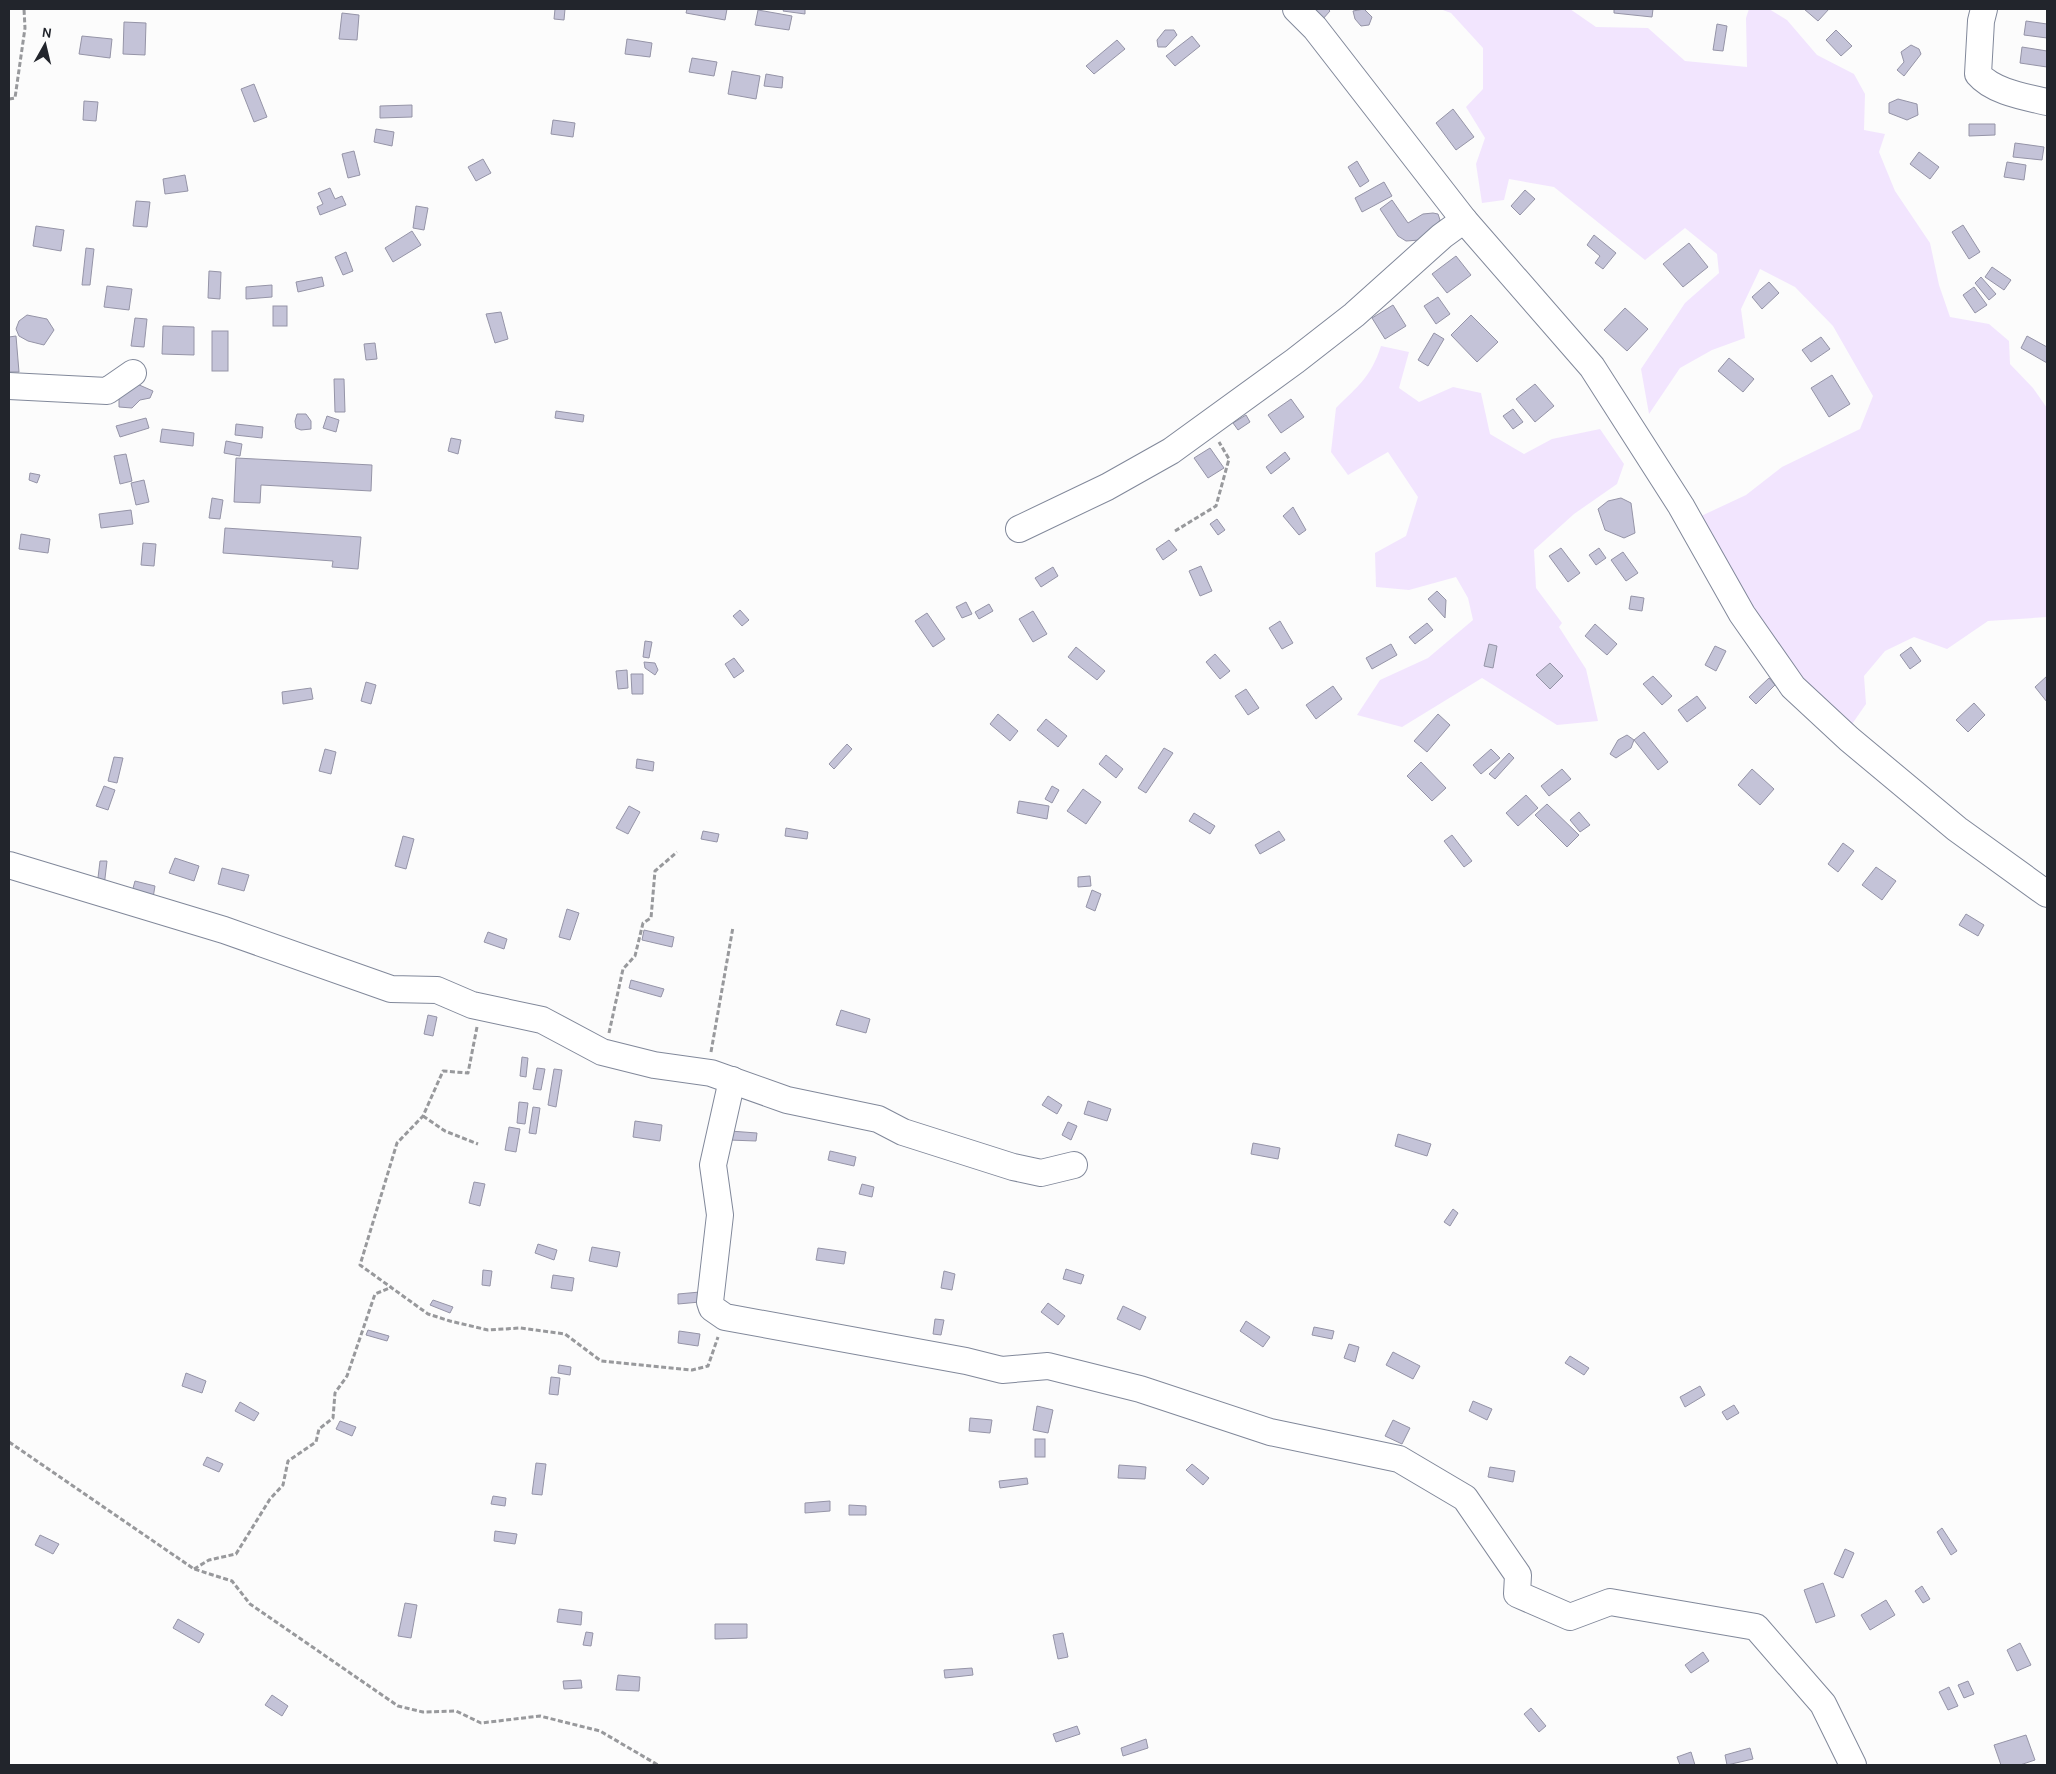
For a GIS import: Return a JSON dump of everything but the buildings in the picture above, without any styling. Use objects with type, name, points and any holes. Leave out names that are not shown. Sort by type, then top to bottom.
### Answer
[{"type":"street","points":[[1296,9],[1315,28],[1464,220],[1592,367],[1681,506],[1742,614],[1793,687],[1849,739],[1957,829],[2047,894]]},
{"type":"street","points":[[1984,9],[1981,21],[1978,74],[1982,80],[2013,93],[2047,102]]},
{"type":"street","points":[[1019,530],[1141,469],[1209,424],[1354,315],[1442,236],[1464,220]]},
{"type":"street","points":[[9,386],[107,392],[133,373]]},
{"type":"street","points":[[9,865],[224,930],[391,989],[437,990],[480,1007],[542,1020],[602,1052],[654,1065],[707,1072],[787,1100],[878,1119],[903,1132],[1013,1167],[1041,1173],[1074,1165]]},
{"type":"street","points":[[732,1080],[713,1165],[720,1215],[710,1302],[712,1308],[725,1317],[966,1361],[1002,1370],[1048,1366],[1140,1389],[1265,1431],[1399,1458],[1465,1498],[1518,1575],[1517,1594],[1570,1617],[1610,1602],[1756,1627],[1823,1704],[1853,1765]]},
{"type":"path","points":[[9,99],[15,98],[25,28],[24,9]]},
{"type":"path","points":[[1175,531],[1216,506],[1229,459],[1209,424]]},
{"type":"path","points":[[602,1052],[610,1029],[623,969],[635,956],[643,923],[651,918],[655,871],[676,852]]},
{"type":"path","points":[[707,1072],[733,927]]},
{"type":"path","points":[[480,1007],[468,1073],[443,1070],[423,1116],[397,1144],[360,1265],[428,1314],[488,1330],[520,1328],[565,1334],[601,1361],[692,1370],[708,1366],[725,1317]]},
{"type":"path","points":[[423,1116],[445,1131],[478,1144]]},
{"type":"path","points":[[194,1568],[209,1560],[236,1554],[270,1499],[283,1485],[288,1461],[316,1442],[319,1429],[333,1418],[335,1393],[348,1376],[375,1294],[393,1287]]},
{"type":"path","points":[[9,1442],[194,1568],[232,1581],[250,1604],[398,1706],[423,1712],[456,1711],[481,1723],[540,1716],[600,1731],[658,1765]]},
{"type":"shaded area","points":[[1440,9],[1570,9],[1596,27],[1648,28],[1685,61],[1747,67],[1746,18],[1749,9],[1769,9],[1787,20],[1817,55],[1854,74],[1865,94],[1864,130],[1885,134],[1879,152],[1895,191],[1930,243],[1939,285],[1950,317],[1989,324],[2009,341],[2010,364],[2033,388],[2047,408],[2047,617],[1988,621],[1947,649],[1914,637],[1885,651],[1864,676],[1866,704],[1850,727],[1799,680],[1747,607],[1699,517],[1746,495],[1782,467],[1860,429],[1873,396],[1833,326],[1795,287],[1760,269],[1741,309],[1745,338],[1712,350],[1680,368],[1649,414],[1641,369],[1685,303],[1719,273],[1717,254],[1685,228],[1645,260],[1554,187],[1509,179],[1504,200],[1482,203],[1476,164],[1485,138],[1466,107],[1483,89],[1483,48],[1451,13]]},
{"type":"shaded area","points":[[1381,346],[1409,352],[1399,388],[1419,402],[1453,387],[1481,393],[1490,434],[1524,454],[1552,439],[1600,429],[1624,464],[1617,484],[1574,514],[1534,550],[1536,588],[1562,623],[1559,627],[1586,669],[1598,721],[1557,725],[1482,678],[1402,727],[1357,715],[1380,680],[1428,658],[1473,620],[1468,598],[1456,577],[1409,590],[1376,587],[1375,553],[1406,536],[1418,497],[1388,452],[1348,475],[1331,452],[1336,408],[1368,373]]}]
